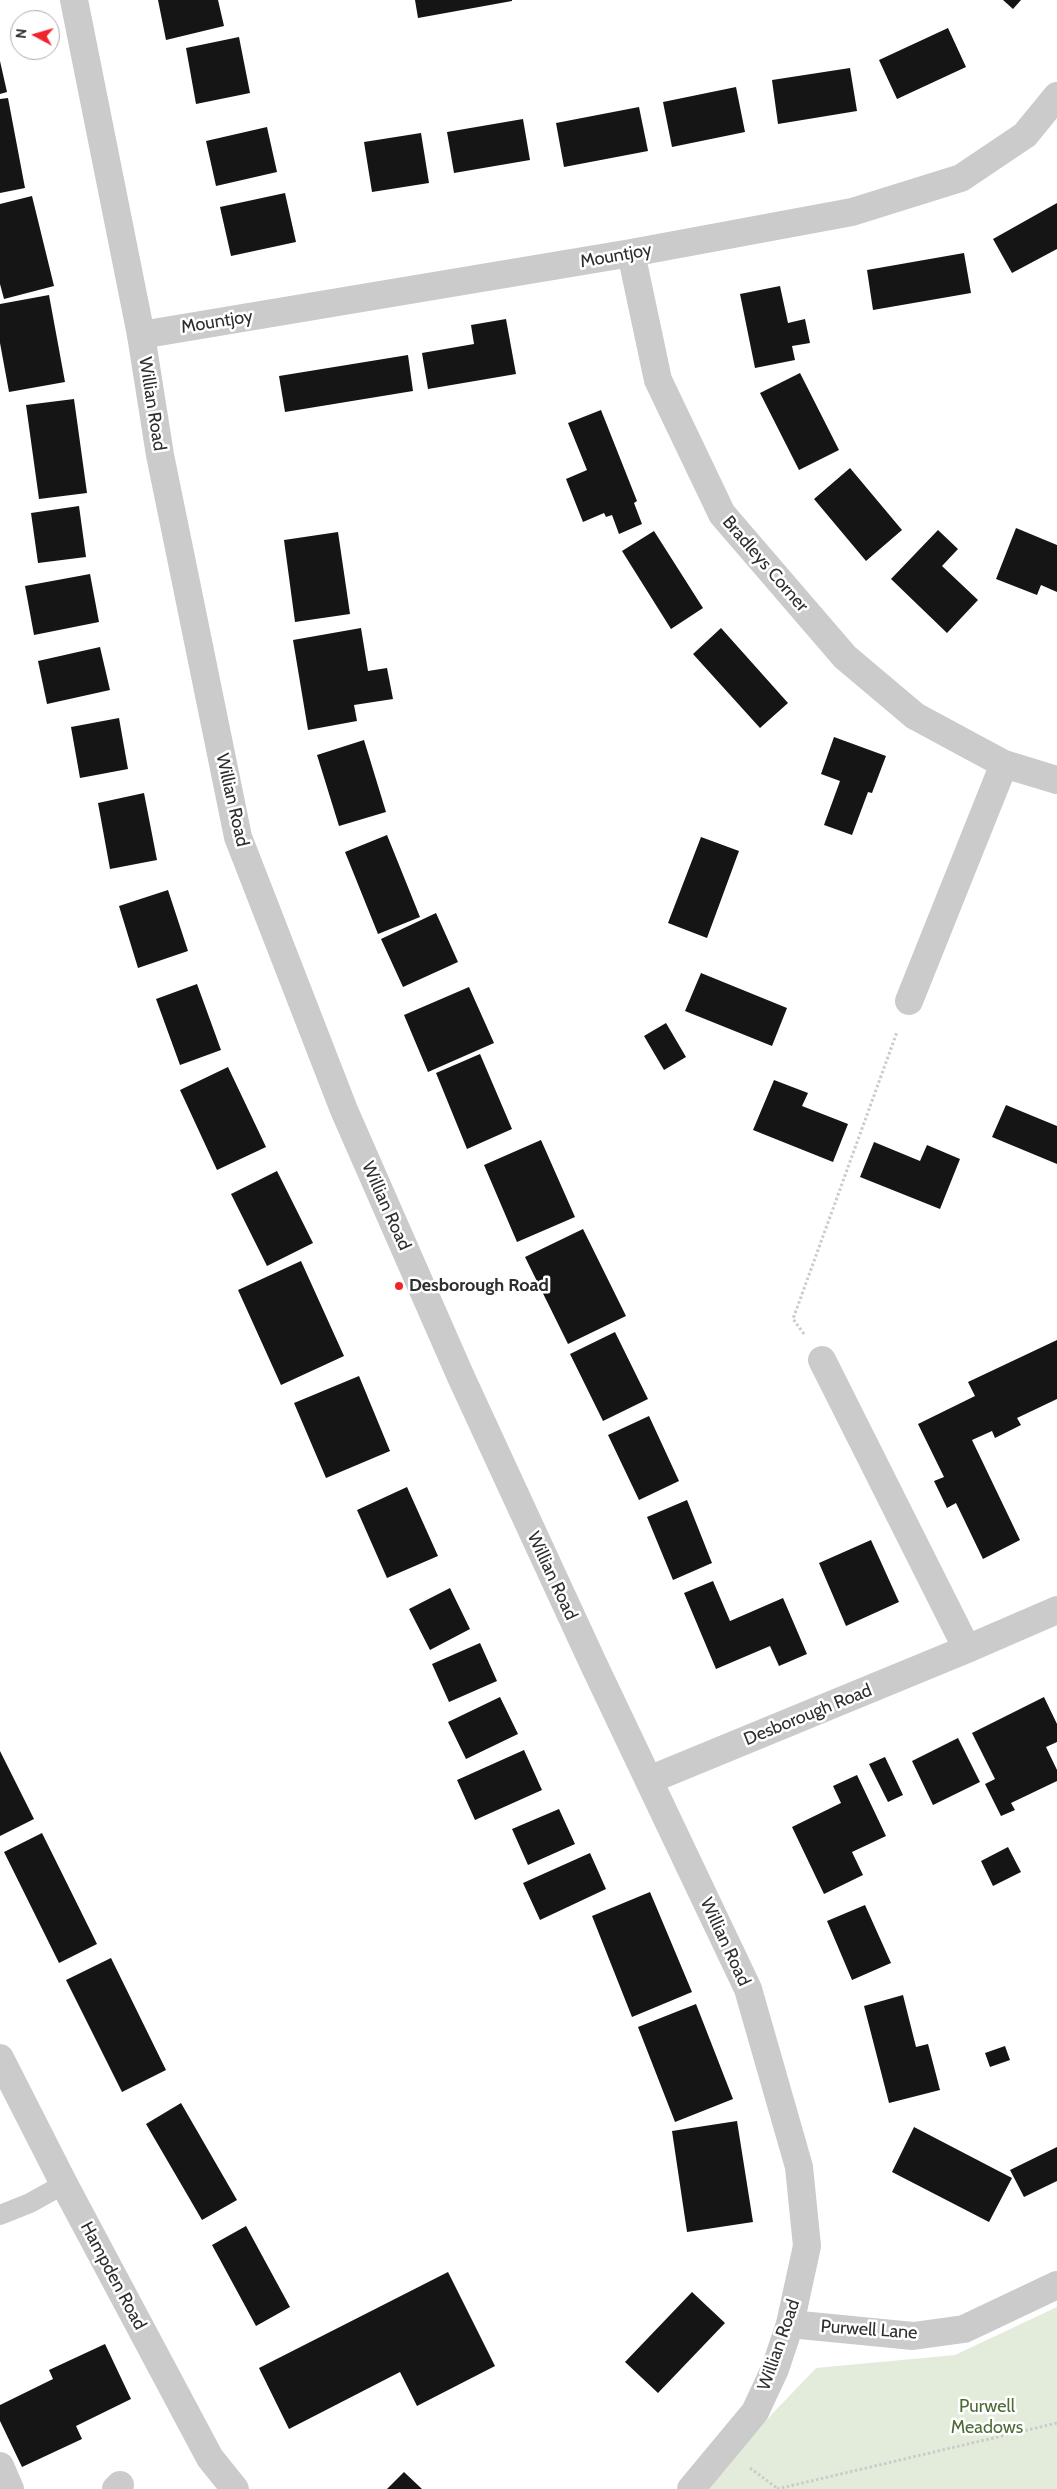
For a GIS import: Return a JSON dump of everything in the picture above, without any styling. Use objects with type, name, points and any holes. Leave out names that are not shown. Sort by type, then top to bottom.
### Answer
[{"type":"street","name":"Willian Road","points":[[74,0],[141,335],[160,455],[238,837],[344,1110],[461,1377],[748,1990],[799,2167],[807,2246],[790,2324],[775,2369],[755,2412],[691,2489]]},
{"type":"street","name":"Mountjoy","points":[[141,335],[631,253],[852,212],[961,178],[1025,135],[1057,96]]},
{"type":"street","name":"Bradleys Corner","points":[[631,253],[658,380],[722,514],[845,657],[915,716],[1004,764],[1057,780]]},
{"type":"street","points":[[909,1001],[1004,764]]},
{"type":"street","points":[[822,1360],[967,1650]]},
{"type":"street","name":"Desborough Road","points":[[649,1780],[967,1650],[1057,1610]]},
{"type":"street","name":"Hampden Road","points":[[0,2058],[64,2184],[210,2458],[235,2489]]},
{"type":"street","name":"Purwell Lane","points":[[790,2324],[913,2336],[964,2329],[1057,2285]]},
{"type":"street","points":[[0,2466],[10,2489]]},
{"type":"lane","points":[[0,2215],[30,2203],[64,2184]]},
{"type":"path","points":[[822,1360],[793,1319],[909,1001]]},
{"type":"path","points":[[777,2489],[1057,2423]]},
{"type":"green space","name":"Purwell Meadows","points":[[1057,2307],[1057,2489],[707,2489],[773,2413],[816,2368],[955,2355]]},
{"type":"building","points":[[158,0],[218,0],[224,26],[166,40]]},
{"type":"building","points":[[415,0],[512,0],[512,1],[418,18]]},
{"type":"building","points":[[1003,0],[1021,0],[1013,9]]},
{"type":"building","points":[[948,28],[966,67],[897,99],[879,60]]},
{"type":"building","points":[[239,37],[250,93],[196,104],[186,48]]},
{"type":"building","points":[[0,61],[7,92],[0,94]]},
{"type":"building","points":[[850,68],[857,111],[778,124],[772,80]]},
{"type":"building","points":[[736,87],[745,132],[672,147],[663,102]]},
{"type":"building","points":[[8,98],[25,188],[0,193],[0,99]]},
{"type":"building","points":[[639,107],[648,151],[564,167],[556,123]]},
{"type":"building","points":[[523,119],[530,160],[454,173],[447,132]]},
{"type":"building","points":[[267,127],[277,172],[216,186],[206,141]]},
{"type":"building","points":[[421,133],[429,183],[372,192],[364,142]]},
{"type":"building","points":[[285,193],[296,242],[231,256],[220,207]]},
{"type":"building","points":[[32,196],[54,286],[4,299],[0,284],[0,204]]},
{"type":"building","points":[[1057,203],[1057,249],[1012,273],[993,239]]},
{"type":"building","points":[[964,253],[971,293],[873,310],[867,270]]},
{"type":"building","points":[[780,286],[788,323],[805,319],[810,343],[792,346],[795,360],[755,368],[740,294]]},
{"type":"building","points":[[49,295],[65,382],[9,392],[0,343],[0,304]]},
{"type":"building","points":[[506,319],[516,374],[428,389],[422,353],[474,344],[471,325]]},
{"type":"building","points":[[408,355],[413,391],[285,412],[279,376]]},
{"type":"building","points":[[800,373],[839,450],[799,470],[760,393]]},
{"type":"building","points":[[74,399],[87,493],[39,499],[26,405]]},
{"type":"building","points":[[601,410],[637,501],[634,503],[642,524],[619,534],[612,515],[606,517],[604,513],[583,522],[566,479],[587,470],[568,423]]},
{"type":"building","points":[[850,468],[902,530],[866,561],[814,499]]},
{"type":"building","points":[[79,506],[86,557],[38,563],[31,513]]},
{"type":"building","points":[[1016,528],[1057,545],[1057,592],[1041,585],[1037,595],[996,579]]},
{"type":"building","points":[[938,530],[958,549],[942,566],[978,600],[947,633],[891,579]]},
{"type":"building","points":[[654,531],[703,608],[671,629],[622,551]]},
{"type":"building","points":[[338,532],[350,614],[295,622],[284,540]]},
{"type":"building","points":[[90,574],[99,622],[34,635],[25,586]]},
{"type":"building","points":[[361,628],[368,671],[387,668],[393,699],[354,705],[357,721],[308,730],[293,640]]},
{"type":"building","points":[[721,628],[788,703],[760,728],[693,654]]},
{"type":"building","points":[[100,647],[110,690],[47,704],[38,661]]},
{"type":"building","points":[[119,718],[128,769],[80,778],[71,727]]},
{"type":"building","points":[[834,737],[886,756],[872,793],[868,792],[852,835],[824,825],[840,781],[821,774]]},
{"type":"building","points":[[364,740],[386,812],[339,826],[317,755]]},
{"type":"building","points":[[144,793],[157,860],[110,869],[98,803]]},
{"type":"building","points":[[387,835],[420,917],[378,934],[345,852]]},
{"type":"building","points":[[701,837],[739,851],[707,938],[668,923]]},
{"type":"building","points":[[168,890],[188,951],[138,968],[119,906]]},
{"type":"building","points":[[436,913],[458,962],[403,987],[381,939]]},
{"type":"building","points":[[701,973],[787,1008],[772,1046],[685,1011]]},
{"type":"building","points":[[197,984],[221,1050],[180,1065],[156,999]]},
{"type":"building","points":[[469,987],[494,1043],[428,1072],[404,1015]]},
{"type":"building","points":[[666,1023],[686,1057],[664,1070],[644,1036]]},
{"type":"building","points":[[480,1054],[512,1129],[467,1149],[436,1073]]},
{"type":"building","points":[[228,1067],[266,1147],[217,1170],[180,1090]]},
{"type":"building","points":[[774,1080],[808,1093],[802,1106],[848,1124],[833,1162],[753,1130]]},
{"type":"building","points":[[1006,1105],[1057,1126],[1057,1164],[992,1137]]},
{"type":"building","points":[[541,1140],[575,1217],[517,1242],[484,1165]]},
{"type":"building","points":[[874,1142],[920,1161],[927,1145],[960,1159],[940,1209],[860,1177]]},
{"type":"building","points":[[277,1171],[313,1243],[267,1266],[231,1194]]},
{"type":"building","points":[[583,1229],[626,1316],[568,1344],[525,1257]]},
{"type":"building","points":[[301,1261],[344,1356],[281,1385],[238,1290]]},
{"type":"building","points":[[615,1332],[648,1399],[603,1421],[570,1354]]},
{"type":"building","points":[[1057,1340],[1057,1399],[1017,1418],[1021,1425],[995,1438],[992,1431],[972,1440],[1020,1540],[983,1559],[956,1503],[947,1508],[934,1481],[944,1477],[918,1424],[975,1396],[968,1382]]},
{"type":"building","points":[[359,1376],[390,1451],[326,1478],[294,1403]]},
{"type":"building","points":[[649,1416],[679,1481],[639,1500],[608,1435]]},
{"type":"building","points":[[407,1487],[438,1556],[387,1578],[357,1510]]},
{"type":"building","points":[[687,1500],[712,1563],[673,1580],[647,1517]]},
{"type":"building","points":[[871,1540],[899,1602],[846,1626],[819,1563]]},
{"type":"building","points":[[713,1581],[730,1621],[783,1598],[807,1654],[779,1666],[770,1646],[716,1669],[684,1593]]},
{"type":"building","points":[[450,1588],[470,1629],[430,1650],[409,1609]]},
{"type":"building","points":[[480,1643],[497,1681],[449,1702],[432,1664]]},
{"type":"building","points":[[500,1697],[518,1734],[466,1759],[448,1722]]},
{"type":"building","points":[[1044,1697],[1057,1724],[1057,1742],[1046,1747],[1057,1770],[1057,1781],[1011,1803],[1015,1810],[1001,1816],[985,1784],[995,1779],[972,1733]]},
{"type":"building","points":[[958,1738],[980,1782],[933,1805],[912,1761]]},
{"type":"building","points":[[524,1750],[542,1790],[475,1820],[457,1780]]},
{"type":"building","points":[[0,1751],[34,1819],[0,1836]]},
{"type":"building","points":[[885,1757],[903,1795],[888,1802],[869,1764]]},
{"type":"building","points":[[857,1775],[886,1836],[852,1852],[863,1875],[824,1894],[792,1827],[841,1803],[833,1786]]},
{"type":"building","points":[[559,1809],[575,1844],[528,1865],[512,1829]]},
{"type":"building","points":[[42,1833],[97,1944],[59,1963],[4,1852]]},
{"type":"building","points":[[1008,1847],[1021,1872],[993,1886],[981,1861]]},
{"type":"building","points":[[590,1853],[606,1889],[540,1920],[523,1883]]},
{"type":"building","points":[[650,1892],[692,1992],[632,2017],[592,1916]]},
{"type":"building","points":[[865,1905],[891,1963],[852,1980],[827,1921]]},
{"type":"building","points":[[111,1958],[166,2070],[122,2092],[66,1980]]},
{"type":"building","points":[[903,1995],[916,2047],[928,2044],[940,2090],[889,2103],[864,2006]]},
{"type":"building","points":[[696,2004],[733,2099],[675,2122],[638,2027]]},
{"type":"building","points":[[1005,2046],[1010,2060],[990,2067],[985,2053]]},
{"type":"building","points":[[181,2103],[237,2200],[202,2220],[146,2124]]},
{"type":"building","points":[[737,2121],[753,2222],[687,2232],[672,2131]]},
{"type":"building","points":[[914,2127],[1012,2178],[989,2222],[892,2172]]},
{"type":"building","points":[[1057,2147],[1057,2181],[1024,2197],[1010,2170]]},
{"type":"building","points":[[246,2226],[290,2307],[256,2326],[212,2245]]},
{"type":"building","points":[[448,2272],[495,2366],[417,2406],[400,2372],[289,2429],[259,2368]]},
{"type":"building","points":[[692,2292],[725,2323],[658,2393],[625,2362]]},
{"type":"building","points":[[105,2344],[131,2399],[76,2426],[82,2439],[22,2467],[0,2421],[0,2405],[53,2379],[49,2370]]},
{"type":"building","points":[[404,2472],[422,2489],[387,2489]]},
{"type":"place","name":"Desborough Road","points":[[399,1286]]}]
